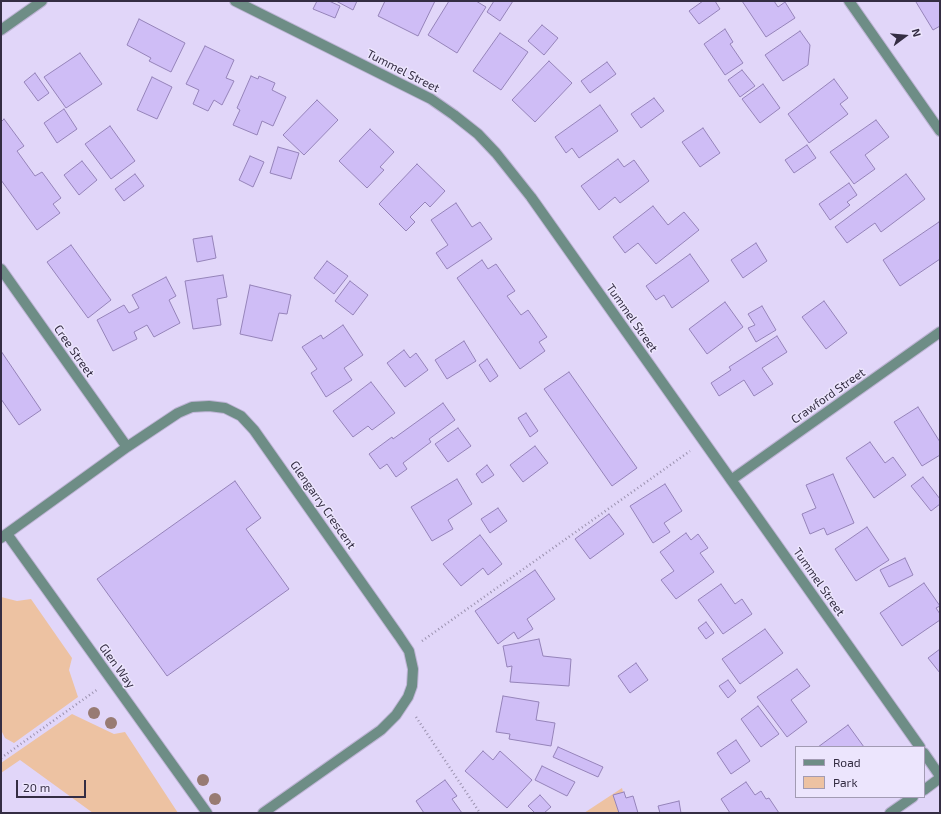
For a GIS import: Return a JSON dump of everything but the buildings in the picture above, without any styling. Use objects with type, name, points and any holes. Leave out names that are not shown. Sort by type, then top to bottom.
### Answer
[{"type":"street","points":[[1,30],[42,1]]},
{"type":"street","name":"Tummel Street","points":[[236,1],[431,99],[478,134],[496,153],[531,197],[919,746]]},
{"type":"street","points":[[849,1],[940,131]]},
{"type":"street","name":"Cree Street","points":[[1,269],[127,448]]},
{"type":"street","name":"Crawford Street","points":[[731,480],[940,332]]},
{"type":"street","name":"Glengarry Crescent","points":[[4,536],[178,413],[192,407],[209,406],[225,408],[241,416],[254,430],[395,629],[409,651],[413,669],[412,686],[405,701],[396,715],[381,730],[263,813]]},
{"type":"street","name":"Glen Way","points":[[4,536],[207,813]]},
{"type":"street","points":[[925,754],[940,777],[925,789]]},
{"type":"street","points":[[890,813],[912,798]]},
{"type":"path","points":[[409,651],[703,441]]},
{"type":"path","points":[[1,758],[99,689]]},
{"type":"path","points":[[405,701],[480,813]]},
{"type":"green space","points":[[1,597],[17,601],[31,599],[72,658],[69,670],[78,697],[14,743],[5,738],[1,730]]},
{"type":"green space","points":[[72,714],[114,734],[125,732],[178,813],[93,813],[20,760],[1,773],[1,763]]},
{"type":"green space","points":[[622,788],[628,813],[584,813]]}]
